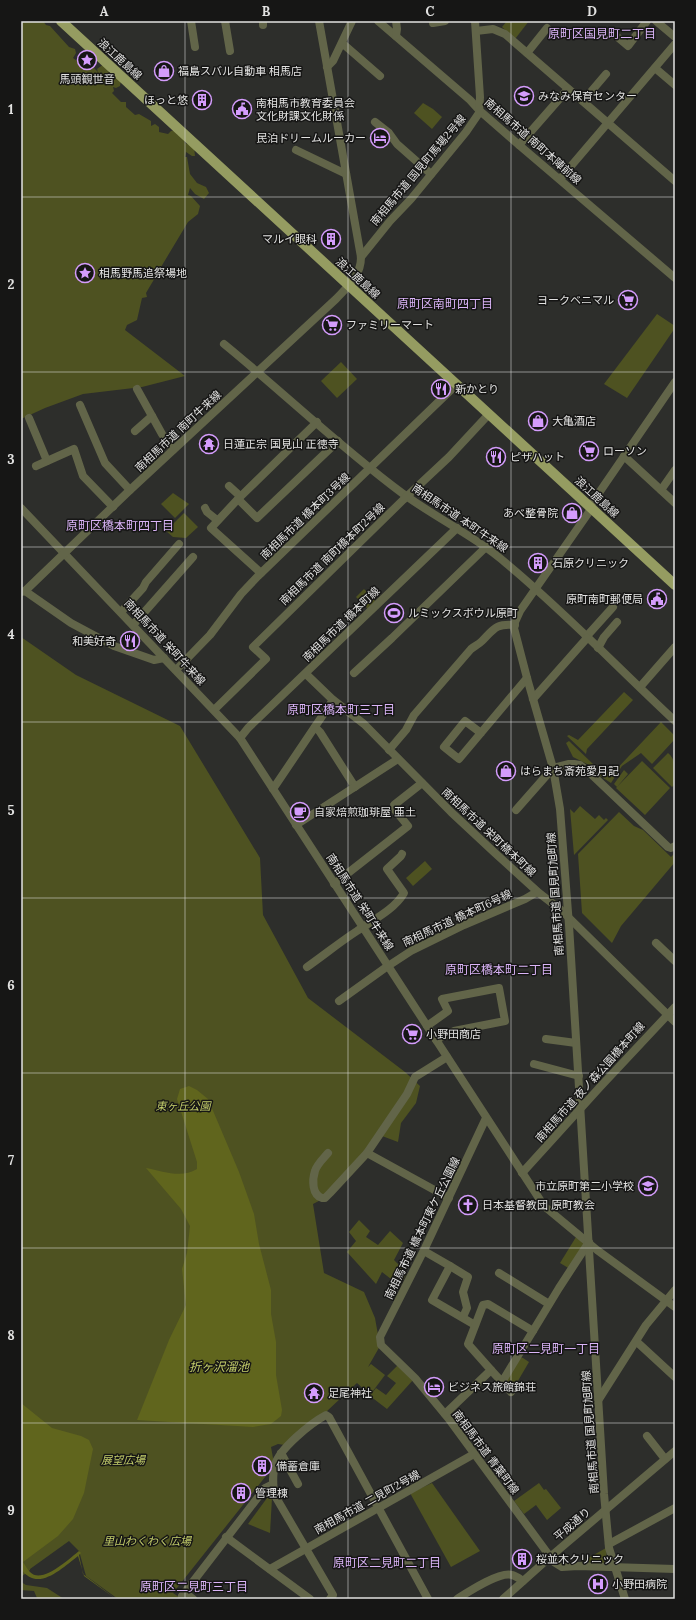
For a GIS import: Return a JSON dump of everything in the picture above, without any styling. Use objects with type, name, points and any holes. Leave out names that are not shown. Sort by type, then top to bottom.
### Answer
[{"type":"main road","name":"浪江鹿島線","points":[[60,21],[675,585]]},
{"type":"street","points":[[191,21],[194,47]]},
{"type":"street","points":[[225,21],[230,51]]},
{"type":"street","points":[[319,21],[360,257]]},
{"type":"street","points":[[327,67],[334,61],[352,21]]},
{"type":"street","name":"南相馬市道 南町本陣前線","points":[[378,21],[470,100],[519,145],[675,278]]},
{"type":"street","points":[[396,21],[396,36]]},
{"type":"street","points":[[433,23],[445,21]]},
{"type":"street","name":"南相馬市道 国見町馬場2号線","points":[[360,257],[478,116],[480,110],[475,21]]},
{"type":"street","points":[[615,35],[628,46],[647,21]]},
{"type":"street","points":[[656,21],[675,37]]},
{"type":"street","points":[[527,53],[547,28]]},
{"type":"street","points":[[476,31],[488,29],[497,30],[504,34],[675,181]]},
{"type":"street","points":[[342,43],[380,76]]},
{"type":"street","points":[[560,179],[675,44]]},
{"type":"street","points":[[655,68],[675,85]]},
{"type":"street","points":[[583,101],[606,74]]},
{"type":"street","points":[[519,145],[568,89]]},
{"type":"street","points":[[375,122],[389,133],[397,144],[431,174]]},
{"type":"street","points":[[296,150],[346,174]]},
{"type":"street","name":"南相馬市道 南町牛来線","points":[[23,591],[336,299],[358,275],[360,269],[360,257]]},
{"type":"street","name":"南相馬市道 本町牛来線","points":[[224,344],[370,468],[407,496],[486,547],[536,589],[675,721]]},
{"type":"street","points":[[389,750],[406,730],[416,712],[472,649],[479,644],[494,627],[504,624],[515,624],[520,611],[675,382]]},
{"type":"street","name":"南相馬市道 橋本町3号線","points":[[176,670],[210,635],[241,594],[261,573],[456,384]]},
{"type":"street","points":[[137,389],[173,450]]},
{"type":"street","points":[[80,405],[105,463],[130,490]]},
{"type":"street","name":"南相馬市道 南町橋本町2号線","points":[[214,710],[266,660],[253,647],[407,496],[449,457],[489,414]]},
{"type":"street","points":[[135,431],[152,416]]},
{"type":"street","points":[[29,418],[47,461]]},
{"type":"street","points":[[261,573],[211,528],[217,520],[316,422]]},
{"type":"street","points":[[230,486],[257,518],[338,441]]},
{"type":"street","points":[[36,466],[74,449],[83,476],[113,507]]},
{"type":"street","points":[[624,456],[675,502]]},
{"type":"street","points":[[661,490],[675,470]]},
{"type":"street","name":"南相馬市道 栄町牛来線","points":[[21,508],[122,612],[240,738],[486,1118],[548,1210],[597,1250],[675,1307]]},
{"type":"street","points":[[205,508],[207,512],[217,520]]},
{"type":"street","name":"南相馬市道 橋本町線","points":[[240,738],[457,528]]},
{"type":"street","points":[[122,612],[179,544]]},
{"type":"street","points":[[354,674],[486,547]]},
{"type":"street","points":[[133,625],[193,557]]},
{"type":"street","points":[[23,591],[71,623],[114,646],[154,660],[164,658]]},
{"type":"street","points":[[533,699],[613,607]]},
{"type":"street","points":[[598,648],[604,637],[617,622]]},
{"type":"street","name":"南相馬市道 国見町旭町線","points":[[515,624],[515,636],[557,786],[569,918],[604,1494],[607,1509],[609,1544],[614,1567],[625,1599]]},
{"type":"street","points":[[640,687],[675,646]]},
{"type":"street","name":"南相馬市道 栄町橋本町線","points":[[306,674],[333,700],[364,724],[454,815],[537,892],[561,910],[675,1022]]},
{"type":"street","points":[[481,733],[465,721],[444,747],[459,759],[481,733],[527,678]]},
{"type":"street","points":[[273,789],[333,700]]},
{"type":"street","points":[[316,727],[354,787]]},
{"type":"street","points":[[296,825],[398,759]]},
{"type":"street","points":[[516,810],[520,808],[553,768],[569,764],[580,765],[585,768],[668,847],[671,848],[675,846]]},
{"type":"street","points":[[334,884],[408,826],[395,810],[394,805],[422,783]]},
{"type":"street","points":[[307,967],[387,911],[402,897],[404,893],[386,869],[402,854]]},
{"type":"street","name":"南相馬市道 橋本町6号線","points":[[339,1001],[388,965],[419,947],[525,899],[537,892]]},
{"type":"street","points":[[656,943],[675,961]]},
{"type":"street","points":[[427,1026],[448,1011],[442,999],[498,988],[505,1021],[454,1031],[436,1040]]},
{"type":"street","name":"南相馬市道 夜ノ森公園橋本町線","points":[[522,1173],[675,1007]]},
{"type":"street","points":[[546,1039],[576,1043]]},
{"type":"street","points":[[328,1153],[317,1166],[314,1176],[314,1192],[322,1198],[326,1198],[367,1153],[408,1094],[415,1077],[447,1057]]},
{"type":"street","points":[[534,1064],[578,1076]]},
{"type":"street","name":"南相馬市道 橋本町東ケ丘公園線","points":[[382,1347],[380,1337],[424,1251],[486,1118]]},
{"type":"street","points":[[367,1153],[449,1198]]},
{"type":"street","points":[[502,1382],[549,1304],[589,1242]]},
{"type":"street","points":[[424,1251],[468,1277],[463,1292],[467,1308],[462,1317]]},
{"type":"street","points":[[450,1266],[432,1300],[475,1326]]},
{"type":"street","points":[[499,1273],[549,1304]]},
{"type":"street","points":[[599,1399],[646,1326],[675,1290]]},
{"type":"street","points":[[511,1392],[468,1344],[483,1306],[488,1304],[533,1331]]},
{"type":"street","points":[[636,1342],[675,1377]]},
{"type":"street","name":"南相馬市道 青葉町線","points":[[382,1347],[415,1378],[445,1414],[550,1557]]},
{"type":"street","points":[[445,1414],[491,1370]]},
{"type":"street","points":[[330,1599],[333,1595],[277,1500],[274,1494],[273,1484],[274,1467],[281,1453],[292,1442],[326,1415],[428,1599]]},
{"type":"street","points":[[647,1436],[665,1459]]},
{"type":"street","name":"平成通り","points":[[503,1599],[675,1451]]},
{"type":"street","points":[[281,1453],[298,1484]]},
{"type":"street","name":"南相馬市道 二見町2号線","points":[[270,1569],[474,1454]]},
{"type":"street","points":[[193,1599],[183,1595],[265,1488],[273,1484]]},
{"type":"street","points":[[609,1544],[675,1508]]},
{"type":"street","points":[[226,1537],[310,1599]]},
{"type":"street","points":[[550,1557],[562,1567],[675,1569]]},
{"type":"street","points":[[457,1599],[506,1574],[514,1575],[523,1582]]},
{"type":"green space","name":"相馬野馬追祭場地","points":[[21,21],[43,21],[46,25],[50,26],[69,47],[75,49],[76,53],[73,58],[80,63],[83,60],[88,62],[91,66],[90,70],[93,67],[98,72],[97,69],[104,64],[112,77],[117,76],[121,80],[120,86],[116,88],[113,87],[114,91],[112,93],[121,102],[126,102],[126,107],[135,115],[139,114],[151,121],[151,126],[155,124],[159,127],[159,132],[168,134],[175,130],[177,131],[177,135],[182,135],[185,143],[194,147],[195,156],[192,156],[186,152],[185,157],[187,157],[190,174],[197,183],[206,187],[209,193],[204,199],[195,194],[190,188],[188,195],[191,196],[200,206],[198,214],[188,222],[156,273],[156,276],[146,293],[147,297],[142,298],[137,320],[127,325],[125,330],[185,376],[142,387],[83,394],[45,408],[21,419]]},
{"type":"green space","points":[[507,21],[529,21],[515,39],[502,27]]},
{"type":"green space","points":[[423,103],[442,117],[432,129],[414,113]]},
{"type":"green space","points":[[657,314],[675,326],[675,328],[627,398],[604,384]]},
{"type":"green space","points":[[341,362],[357,379],[337,398],[321,381]]},
{"type":"green space","points":[[173,493],[189,504],[175,518],[161,504]]},
{"type":"green space","points":[[184,513],[198,527],[186,538],[173,537],[166,531]]},
{"type":"green space","points":[[364,589],[376,602],[368,609],[356,597]]},
{"type":"green space","name":"東ヶ丘公園","points":[[21,637],[76,675],[180,726],[260,858],[263,915],[308,998],[405,1072],[420,1086],[416,1103],[401,1123],[398,1142],[382,1136],[334,1193],[313,1204],[324,1273],[364,1292],[375,1318],[380,1346],[368,1367],[371,1364],[385,1375],[370,1395],[357,1383],[326,1412],[285,1445],[278,1444],[271,1447],[273,1467],[173,1593],[182,1599],[118,1599],[86,1576],[79,1551],[69,1541],[21,1577]]},
{"type":"green space","points":[[624,692],[633,700],[587,749],[586,754],[567,736],[569,735],[578,740]]},
{"type":"green space","points":[[661,722],[675,736],[675,739],[652,764],[641,753],[622,766],[611,783],[597,774],[604,767],[611,775]]},
{"type":"green space","points":[[569,741],[593,764],[591,766],[573,757],[566,743]]},
{"type":"green space","points":[[668,753],[673,759],[675,767],[675,784],[672,787],[653,768]]},
{"type":"green space","points":[[642,761],[670,788],[645,815],[616,788]]},
{"type":"green space","points":[[624,770],[628,774],[617,787],[614,784]]},
{"type":"green space","points":[[580,806],[595,819],[599,815],[604,820],[606,818],[608,820],[574,855],[570,809],[574,813]]},
{"type":"green space","points":[[619,812],[634,826],[643,830],[671,857],[675,853],[675,862],[621,926],[612,943],[582,913],[578,854]]},
{"type":"green space","points":[[425,861],[432,869],[413,886],[406,878]]},
{"type":"green space","points":[[359,1220],[370,1231],[366,1237],[378,1245],[390,1231],[403,1243],[394,1260],[407,1273],[400,1286],[382,1272],[376,1284],[347,1252],[356,1241],[349,1232]]},
{"type":"green space","points":[[576,1237],[584,1243],[570,1269],[560,1263]]},
{"type":"green space","points":[[520,1357],[529,1362],[512,1391],[505,1383]]},
{"type":"green space","points":[[398,1365],[413,1380],[387,1409],[370,1396],[376,1388],[386,1395],[396,1383],[387,1376]]},
{"type":"green space","points":[[432,1483],[480,1551],[451,1567],[410,1493]]},
{"type":"green space","points":[[539,1483],[544,1490],[546,1489],[561,1508],[547,1520],[536,1505],[524,1514],[514,1501]]},
{"type":"green space","points":[[267,1498],[272,1498],[270,1533],[248,1524]]},
{"type":"green space","points":[[606,1548],[607,1563],[581,1562]]},
{"type":"green space","points":[[21,1582],[26,1585],[47,1588],[64,1599],[33,1599],[37,1598],[34,1591],[21,1590]]},
{"type":"water","name":"折ヶ沢溜池","points":[[189,1086],[197,1090],[208,1099],[239,1172],[254,1214],[259,1244],[271,1290],[271,1314],[276,1342],[276,1375],[282,1410],[281,1416],[271,1424],[253,1427],[137,1420],[169,1340],[186,1305],[182,1269],[187,1253],[190,1226],[181,1209],[146,1168],[178,1174],[191,1172],[197,1169],[197,1162],[177,1099],[180,1089]]},
{"type":"water","points":[[21,1403],[52,1428],[81,1436],[89,1440],[93,1449],[84,1493],[73,1519],[58,1536],[23,1562],[30,1572],[35,1575],[41,1575],[56,1569],[79,1551],[81,1553],[79,1555],[82,1570],[78,1556],[57,1572],[42,1579],[35,1579],[28,1576],[21,1569]]},
{"type":"water","points":[[84,1574],[116,1599],[84,1576]]},
{"type":"place","name":"馬頭観世音","points":[[87,60]]},
{"type":"place","name":"福島スバル自動車 相馬店","points":[[164,71]]},
{"type":"place","name":"みなみ保育センター","points":[[524,96]]},
{"type":"place","name":"ほっと悠","points":[[202,100]]},
{"type":"place","name":"南相馬市教育委員会 文化財課文化財係","points":[[242,109]]},
{"type":"place","name":"民泊ドリームルーカー","points":[[380,138]]},
{"type":"place","name":"マルイ眼科","points":[[331,239]]},
{"type":"place","name":"相馬野馬追祭場地","points":[[85,273]]},
{"type":"place","name":"ヨークベニマル","points":[[628,300]]},
{"type":"place","name":"ファミリーマート","points":[[332,325]]},
{"type":"place","name":"新かとり","points":[[441,389]]},
{"type":"place","name":"大亀酒店","points":[[538,421]]},
{"type":"place","name":"日蓮正宗 国見山 正徳寺","points":[[209,444]]},
{"type":"place","name":"ローソン","points":[[589,451]]},
{"type":"place","name":"ピザハット","points":[[496,457]]},
{"type":"place","name":"あべ整骨院","points":[[572,513]]},
{"type":"place","name":"石原クリニック","points":[[538,563]]},
{"type":"place","name":"原町南町郵便局","points":[[657,599]]},
{"type":"place","name":"ルミックスボウル原町","points":[[394,613]]},
{"type":"place","name":"和美好奇","points":[[130,641]]},
{"type":"place","name":"はらまち斎苑愛月記","points":[[506,771]]},
{"type":"place","name":"自家焙煎珈琲屋 亜土","points":[[300,812]]},
{"type":"place","name":"小野田商店","points":[[412,1034]]},
{"type":"place","name":"市立原町第二小学校","points":[[648,1186]]},
{"type":"place","name":"日本基督教団 原町教会","points":[[468,1205]]},
{"type":"place","name":"ビジネス旅館錦荘","points":[[434,1387]]},
{"type":"place","name":"足尾神社","points":[[314,1393]]},
{"type":"place","name":"備蓄倉庫","points":[[262,1466]]},
{"type":"place","name":"管理棟","points":[[241,1493]]},
{"type":"place","name":"桜並木クリニック","points":[[522,1559]]},
{"type":"place","name":"小野田病院","points":[[598,1584]]},
{"type":"district","name":"原町区国見町二丁目","points":[[602,34]]},
{"type":"district","name":"原町区南町四丁目","points":[[445,304]]},
{"type":"district","name":"原町区橋本町四丁目","points":[[120,526]]},
{"type":"district","name":"原町区橋本町三丁目","points":[[341,710]]},
{"type":"district","name":"原町区橋本町二丁目","points":[[499,970]]},
{"type":"district","name":"原町区二見町一丁目","points":[[546,1349]]},
{"type":"district","name":"原町区二見町二丁目","points":[[387,1563]]},
{"type":"district","name":"原町区二見町三丁目","points":[[194,1587]]},
{"type":"park label","name":"展望広場","points":[[123,1460]]},
{"type":"park label","name":"里山わくわく広場","points":[[147,1541]]}]
